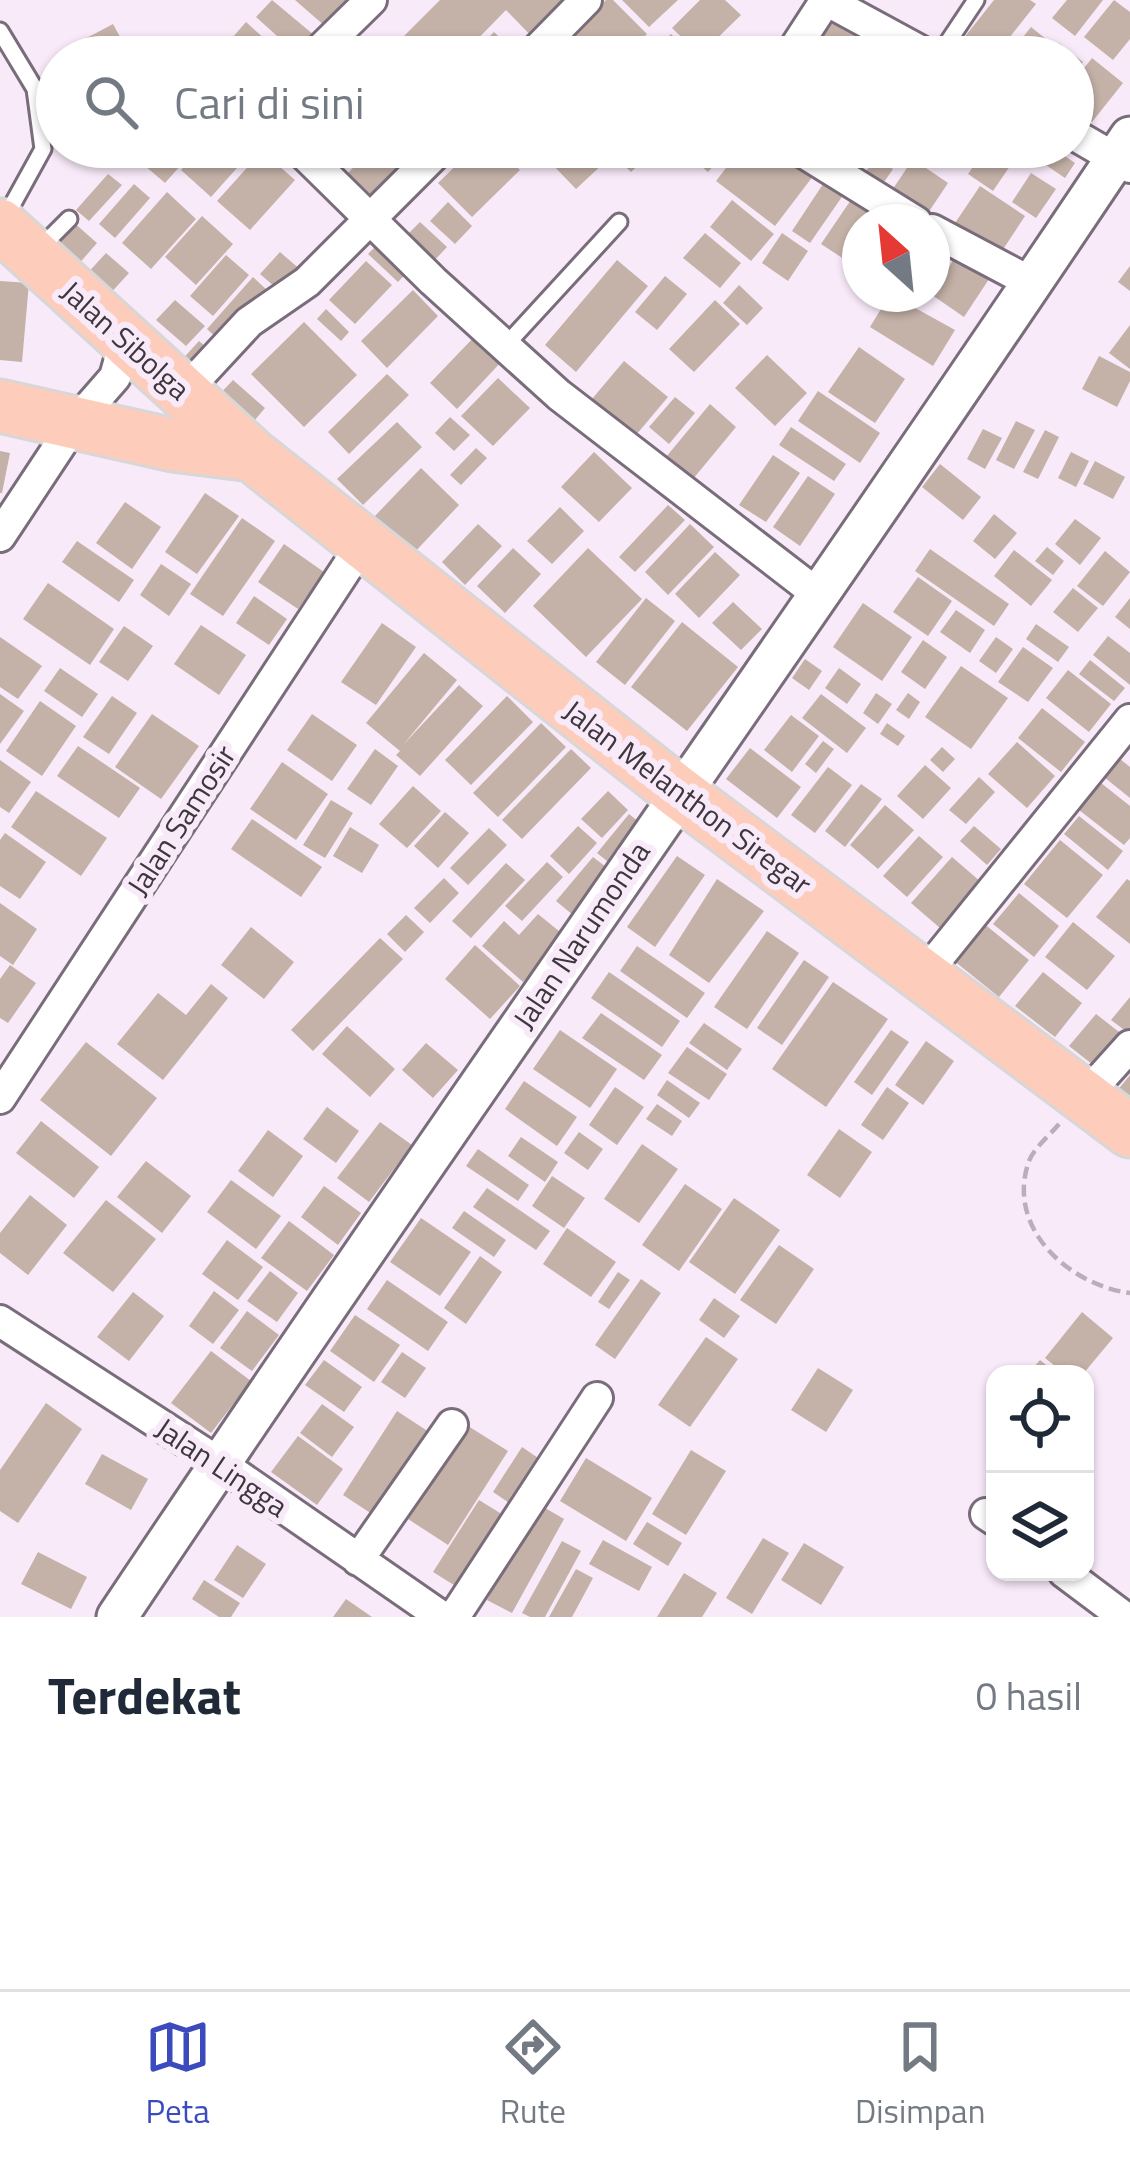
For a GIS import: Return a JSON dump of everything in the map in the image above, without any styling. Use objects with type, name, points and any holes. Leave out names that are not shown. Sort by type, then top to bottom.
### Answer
[{"type":"main road","name":"Jalan Sibolga","points":[[26,231],[117,332],[252,455]]},
{"type":"main road","points":[[0,406],[173,445],[252,455]]},
{"type":"main road","name":"Jalan Melanthon Siregar","points":[[252,455],[678,792],[1130,1131]]},
{"type":"street","points":[[334,36],[370,0]]},
{"type":"street","points":[[551,36],[586,0]]},
{"type":"street","points":[[803,36],[826,0],[895,36]]},
{"type":"street","points":[[1094,142],[1125,154]]},
{"type":"street","name":"Jalan Narumonda","points":[[117,1617],[678,792],[820,596],[1125,154]]},
{"type":"street","points":[[319,168],[559,395],[820,596]]},
{"type":"street","points":[[184,392],[249,322],[307,282],[421,168]]},
{"type":"street","points":[[829,168],[887,204]]},
{"type":"street","points":[[950,240],[1032,283]]},
{"type":"street","points":[[0,536],[74,424],[107,389],[121,365],[117,332]]},
{"type":"street","name":"Jalan Samosir","points":[[0,1098],[363,543]]},
{"type":"street","points":[[924,975],[1130,720]]},
{"type":"street","points":[[1085,1096],[1130,1046]]},
{"type":"street","name":"Jalan Lingga","points":[[0,1321],[442,1617]]},
{"type":"street","points":[[454,1617],[597,1398]]},
{"type":"street","points":[[358,1560],[452,1425]]},
{"type":"street","points":[[1076,1581],[1124,1617]]},
{"type":"lane","points":[[950,36],[976,0]]},
{"type":"lane","points":[[0,31],[36,96]]},
{"type":"lane","points":[[26,231],[39,168]]},
{"type":"lane","points":[[505,346],[619,222]]},
{"type":"path","points":[[1085,1096],[1030,1158],[1023,1198],[1044,1248],[1079,1280],[1130,1294]]},
{"type":"building","points":[[272,0],[314,35],[277,36],[256,17]]},
{"type":"building","points":[[295,0],[350,0],[326,27]]},
{"type":"building","points":[[440,0],[565,0],[573,9],[545,36],[531,36],[506,10],[481,36],[404,36]]},
{"type":"building","points":[[606,0],[613,0],[647,34],[645,36],[570,36]]},
{"type":"building","points":[[622,0],[678,0],[649,27]]},
{"type":"building","points":[[700,0],[725,0],[741,15],[719,36],[680,36],[672,28]]},
{"type":"building","points":[[994,0],[1036,4],[1011,36],[965,36]]},
{"type":"building","points":[[1067,0],[1103,0],[1075,36],[1052,18]]},
{"type":"building","points":[[1114,0],[1130,12],[1130,39],[1113,60],[1094,45],[1094,36],[1085,36]]},
{"type":"building","points":[[825,13],[860,35],[859,36],[810,36]]},
{"type":"building","points":[[246,22],[262,36],[234,36]]},
{"type":"building","points":[[113,24],[120,36],[90,36]]},
{"type":"building","points":[[1094,60],[1123,83],[1094,119]]},
{"type":"building","points":[[148,168],[178,168],[165,183]]},
{"type":"building","points":[[183,168],[237,168],[211,197]]},
{"type":"building","points":[[247,168],[281,168],[295,180],[250,230],[217,201]]},
{"type":"building","points":[[353,168],[417,168],[382,205],[348,173]]},
{"type":"building","points":[[453,168],[520,170],[472,217],[438,183]]},
{"type":"building","points":[[556,168],[598,168],[576,189]]},
{"type":"building","points":[[726,168],[817,171],[775,226],[716,181]]},
{"type":"building","points":[[868,168],[893,169],[880,188],[863,176]]},
{"type":"building","points":[[907,168],[926,168],[948,183],[934,204],[894,204],[886,199]]},
{"type":"building","points":[[972,168],[1009,168],[993,191],[968,174]]},
{"type":"building","points":[[1050,168],[1072,168],[1065,178]]},
{"type":"building","points":[[1031,173],[1056,189],[1036,218],[1012,202]]},
{"type":"building","points":[[108,174],[122,185],[89,221],[76,210]]},
{"type":"building","points":[[827,178],[846,191],[810,243],[792,231]]},
{"type":"building","points":[[134,184],[150,198],[115,238],[99,224]]},
{"type":"building","points":[[980,186],[1025,216],[998,257],[953,226]]},
{"type":"building","points":[[857,191],[876,204],[848,204]]},
{"type":"building","points":[[167,192],[196,219],[151,269],[122,243]]},
{"type":"building","points":[[732,200],[774,234],[751,261],[710,227]]},
{"type":"building","points":[[448,202],[472,226],[455,244],[430,221]]},
{"type":"building","points":[[842,213],[842,258],[821,244]]},
{"type":"building","points":[[202,216],[233,244],[196,285],[165,257]]},
{"type":"building","points":[[72,221],[97,243],[77,266],[51,243]]},
{"type":"building","points":[[420,222],[447,247],[430,265],[403,239]]},
{"type":"building","points":[[705,233],[741,263],[720,288],[683,258]]},
{"type":"building","points":[[782,233],[808,251],[788,281],[762,263]]},
{"type":"building","points":[[385,237],[414,265],[398,282],[368,254]]},
{"type":"building","points":[[961,247],[995,270],[964,317],[950,307],[950,265]]},
{"type":"building","points":[[280,252],[302,271],[282,293],[260,274]]},
{"type":"building","points":[[106,253],[129,273],[107,297],[84,277]]},
{"type":"building","points":[[226,255],[249,275],[213,316],[190,296]]},
{"type":"building","points":[[617,260],[648,286],[576,372],[545,345]]},
{"type":"building","points":[[366,261],[392,285],[355,324],[329,300]]},
{"type":"building","points":[[1130,266],[1130,291],[1118,282]]},
{"type":"building","points":[[665,276],[687,294],[657,330],[635,312]]},
{"type":"building","points":[[253,277],[268,291],[222,343],[207,329]]},
{"type":"building","points":[[0,281],[29,283],[22,362],[0,360]]},
{"type":"building","points":[[739,285],[763,308],[747,325],[723,303]]},
{"type":"building","points":[[413,290],[438,316],[387,368],[361,341]]},
{"type":"building","points":[[175,300],[205,326],[186,346],[156,320]]},
{"type":"building","points":[[715,300],[740,324],[694,372],[669,349]]},
{"type":"building","points":[[326,309],[349,332],[341,341],[317,319]]},
{"type":"building","points":[[879,312],[922,312],[955,330],[933,366],[870,327]]},
{"type":"building","points":[[304,322],[357,375],[304,427],[251,374]]},
{"type":"building","points":[[1130,325],[1130,369],[1109,353]]},
{"type":"building","points":[[477,334],[503,360],[457,409],[430,383]]},
{"type":"building","points":[[199,341],[214,354],[193,378],[178,364]]},
{"type":"building","points":[[859,347],[905,379],[875,423],[828,392]]},
{"type":"building","points":[[767,355],[807,393],[775,426],[735,388]]},
{"type":"building","points":[[1099,356],[1130,372],[1117,407],[1082,389]]},
{"type":"building","points":[[624,361],[668,397],[636,435],[592,399]]},
{"type":"building","points":[[387,374],[409,395],[349,454],[328,432]]},
{"type":"building","points":[[498,378],[530,408],[493,446],[461,416]]},
{"type":"building","points":[[233,380],[265,408],[248,428],[215,399]]},
{"type":"building","points":[[818,391],[880,433],[860,463],[798,421]]},
{"type":"building","points":[[675,397],[695,413],[669,444],[649,427]]},
{"type":"building","points":[[710,404],[736,427],[693,479],[666,457]]},
{"type":"building","points":[[450,417],[470,435],[454,451],[435,433]]},
{"type":"building","points":[[1016,421],[1035,430],[1014,469],[996,460]]},
{"type":"building","points":[[397,422],[422,447],[363,505],[337,479]]},
{"type":"building","points":[[791,427],[846,464],[834,481],[779,445]]},
{"type":"building","points":[[983,429],[1002,438],[985,469],[967,459]]},
{"type":"building","points":[[1045,430],[1059,437],[1038,479],[1023,472]]},
{"type":"building","points":[[476,448],[487,458],[461,485],[450,475]]},
{"type":"building","points":[[0,451],[10,453],[2,493],[0,493]]},
{"type":"building","points":[[594,452],[632,488],[599,522],[561,487]]},
{"type":"building","points":[[1071,452],[1089,461],[1076,487],[1058,478]]},
{"type":"building","points":[[773,455],[800,473],[766,522],[739,505]]},
{"type":"building","points":[[1095,461],[1125,477],[1113,499],[1083,484]]},
{"type":"building","points":[[940,464],[981,497],[963,520],[922,487]]},
{"type":"building","points":[[421,468],[459,505],[412,555],[373,518]]},
{"type":"building","points":[[808,476],[835,494],[800,546],[773,527]]},
{"type":"building","points":[[205,493],[239,516],[197,574],[165,552]]},
{"type":"building","points":[[125,502],[161,527],[132,569],[96,543]]},
{"type":"building","points":[[668,505],[685,520],[635,572],[619,557]]},
{"type":"building","points":[[560,507],[584,531],[552,564],[527,541]]},
{"type":"building","points":[[994,514],[1017,533],[995,559],[973,541]]},
{"type":"building","points":[[242,518],[275,541],[223,616],[190,594]]},
{"type":"building","points":[[1075,519],[1101,538],[1080,565],[1055,544]]},
{"type":"building","points":[[478,524],[502,546],[465,585],[442,562]]},
{"type":"building","points":[[690,524],[714,547],[668,595],[645,572]]},
{"type":"building","points":[[77,541],[134,580],[119,602],[62,562]]},
{"type":"building","points":[[284,544],[324,572],[298,609],[258,582]]},
{"type":"building","points":[[1047,547],[1064,561],[1053,575],[1035,561]]},
{"type":"building","points":[[513,548],[541,574],[505,613],[477,586]]},
{"type":"building","points":[[588,548],[642,599],[586,657],[533,606]]},
{"type":"building","points":[[930,549],[1009,604],[994,626],[915,571]]},
{"type":"building","points":[[1014,550],[1052,580],[1031,606],[994,576]]},
{"type":"building","points":[[1105,551],[1130,572],[1103,606],[1077,586]]},
{"type":"building","points":[[715,552],[740,575],[699,618],[675,594]]},
{"type":"building","points":[[161,564],[191,584],[169,616],[140,595]]},
{"type":"building","points":[[918,577],[952,601],[928,636],[893,612]]},
{"type":"building","points":[[48,583],[114,629],[90,665],[23,619]]},
{"type":"building","points":[[1073,588],[1098,608],[1078,632],[1053,612]]},
{"type":"building","points":[[254,596],[287,619],[269,645],[236,623]]},
{"type":"building","points":[[646,598],[675,621],[625,685],[596,662]]},
{"type":"building","points":[[1130,598],[1130,629],[1115,617]]},
{"type":"building","points":[[733,602],[762,629],[741,650],[712,623]]},
{"type":"building","points":[[863,603],[912,637],[882,681],[833,647]]},
{"type":"building","points":[[956,610],[985,630],[970,653],[940,632]]},
{"type":"building","points":[[682,622],[738,667],[687,731],[631,687]]},
{"type":"building","points":[[382,623],[416,647],[376,705],[341,682]]},
{"type":"building","points":[[1036,624],[1069,647],[1058,662],[1026,639]]},
{"type":"building","points":[[201,625],[246,655],[219,695],[174,664]]},
{"type":"building","points":[[124,626],[153,646],[128,681],[99,662]]},
{"type":"building","points":[[1108,636],[1130,653],[1130,685],[1093,655]]},
{"type":"building","points":[[0,637],[42,666],[18,699],[0,687]]},
{"type":"building","points":[[996,637],[1013,649],[996,673],[979,661]]},
{"type":"building","points":[[923,640],[947,657],[925,689],[901,672]]},
{"type":"building","points":[[1023,647],[1053,668],[1028,702],[998,682]]},
{"type":"building","points":[[424,653],[457,680],[403,745],[459,685],[483,706],[420,776],[396,755],[400,751],[366,723]]},
{"type":"building","points":[[805,659],[822,671],[809,690],[792,678]]},
{"type":"building","points":[[1090,660],[1125,688],[1114,701],[1079,674]]},
{"type":"building","points":[[961,666],[1008,698],[971,749],[925,717]]},
{"type":"building","points":[[60,668],[98,694],[82,717],[44,691]]},
{"type":"building","points":[[839,668],[861,684],[847,704],[825,688]]},
{"type":"building","points":[[1068,670],[1111,704],[1089,732],[1046,698]]},
{"type":"building","points":[[876,693],[892,704],[878,724],[863,713]]},
{"type":"building","points":[[908,693],[920,702],[909,719],[896,710]]},
{"type":"building","points":[[0,694],[24,711],[0,744]]},
{"type":"building","points":[[821,694],[866,728],[847,753],[802,718]]},
{"type":"building","points":[[112,696],[137,713],[109,754],[83,737]]},
{"type":"building","points":[[507,696],[533,722],[471,785],[445,760]]},
{"type":"building","points":[[40,701],[76,726],[42,776],[6,751]]},
{"type":"building","points":[[1042,708],[1085,742],[1061,772],[1018,738]]},
{"type":"building","points":[[152,714],[199,746],[161,799],[115,767]]},
{"type":"building","points":[[312,714],[357,745],[332,781],[287,750]]},
{"type":"building","points":[[791,715],[819,736],[792,772],[764,750]]},
{"type":"building","points":[[541,723],[566,747],[498,817],[473,793]]},
{"type":"building","points":[[887,723],[905,736],[898,746],[880,734]]},
{"type":"building","points":[[823,741],[834,749],[816,773],[805,764]]},
{"type":"building","points":[[1017,742],[1055,776],[1027,808],[988,774]]},
{"type":"building","points":[[78,746],[140,788],[119,818],[57,776]]},
{"type":"building","points":[[942,747],[955,759],[943,772],[930,760]]},
{"type":"building","points":[[750,748],[801,787],[777,818],[726,779]]},
{"type":"building","points":[[375,749],[398,766],[371,805],[347,789]]},
{"type":"building","points":[[571,749],[591,768],[522,839],[502,820]]},
{"type":"building","points":[[1120,759],[1130,767],[1130,798],[1104,777]]},
{"type":"building","points":[[0,760],[31,782],[9,813],[0,807]]},
{"type":"building","points":[[282,762],[328,794],[296,840],[250,809]]},
{"type":"building","points":[[925,765],[951,788],[923,819],[897,796]]},
{"type":"building","points":[[828,767],[852,785],[815,833],[791,815]]},
{"type":"building","points":[[979,777],[995,792],[966,824],[949,810]]},
{"type":"building","points":[[1101,783],[1130,806],[1130,838],[1124,845],[1079,810]]},
{"type":"building","points":[[861,784],[882,799],[845,847],[825,831]]},
{"type":"building","points":[[413,786],[441,811],[407,848],[379,824]]},
{"type":"building","points":[[36,791],[107,838],[81,876],[11,827]]},
{"type":"building","points":[[608,791],[628,810],[602,838],[581,819]]},
{"type":"building","points":[[331,800],[353,813],[325,858],[303,845]]},
{"type":"building","points":[[885,805],[914,830],[878,869],[850,845]]},
{"type":"building","points":[[445,812],[469,833],[438,868],[414,846]]},
{"type":"building","points":[[629,814],[644,826],[612,865],[597,853]]},
{"type":"building","points":[[1079,816],[1123,851],[1108,870],[1064,834]]},
{"type":"building","points":[[252,819],[322,867],[301,897],[231,849]]},
{"type":"building","points":[[578,826],[597,843],[569,874],[550,856]]},
{"type":"building","points":[[974,826],[1001,849],[987,865],[960,841]]},
{"type":"building","points":[[350,827],[379,845],[362,873],[333,856]]},
{"type":"building","points":[[489,828],[507,845],[468,885],[450,868]]},
{"type":"building","points":[[5,833],[46,862],[20,899],[0,886],[0,840]]},
{"type":"building","points":[[919,836],[943,857],[907,897],[883,876]]},
{"type":"building","points":[[1060,840],[1103,875],[1067,918],[1024,884]]},
{"type":"building","points":[[677,856],[705,875],[655,947],[627,927]]},
{"type":"building","points":[[593,857],[610,870],[573,915],[556,901]]},
{"type":"building","points":[[952,857],[981,882],[940,928],[911,903]]},
{"type":"building","points":[[547,862],[563,877],[522,921],[505,906]]},
{"type":"building","points":[[506,863],[525,880],[471,938],[452,921]]},
{"type":"building","points":[[444,878],[459,893],[430,923],[414,908]]},
{"type":"building","points":[[717,879],[764,911],[709,983],[669,955]]},
{"type":"building","points":[[1130,881],[1130,944],[1096,917]]},
{"type":"building","points":[[1019,893],[1059,926],[1034,957],[993,924]]},
{"type":"building","points":[[0,903],[37,929],[13,965],[0,956]]},
{"type":"building","points":[[538,914],[565,936],[523,982],[482,946],[504,921],[519,935]]},
{"type":"building","points":[[406,915],[424,932],[405,952],[387,934]]},
{"type":"building","points":[[1073,922],[1115,956],[1087,990],[1045,957]]},
{"type":"building","points":[[983,923],[1029,960],[999,997],[953,960]]},
{"type":"building","points":[[251,927],[294,962],[264,999],[221,965]]},
{"type":"building","points":[[767,931],[799,953],[747,1029],[714,1007]]},
{"type":"building","points":[[380,938],[403,959],[313,1051],[291,1030]]},
{"type":"building","points":[[475,945],[520,986],[490,1019],[445,979]]},
{"type":"building","points":[[637,946],[705,993],[687,1018],[620,971]]},
{"type":"building","points":[[804,960],[829,977],[782,1045],[757,1028]]},
{"type":"building","points":[[10,965],[36,983],[8,1023],[0,1018],[0,979]]},
{"type":"building","points":[[609,972],[680,1021],[662,1047],[591,998]]},
{"type":"building","points":[[1043,972],[1082,1003],[1055,1037],[1015,1006]]},
{"type":"building","points":[[833,982],[888,1019],[826,1107],[772,1069]]},
{"type":"building","points":[[211,984],[228,998],[163,1080],[117,1044],[158,993],[186,1015]]},
{"type":"building","points":[[1130,997],[1130,1028],[1127,1032],[1111,1020]]},
{"type":"building","points":[[601,1013],[662,1055],[644,1080],[582,1038]]},
{"type":"building","points":[[1096,1014],[1123,1035],[1097,1068],[1069,1046]]},
{"type":"building","points":[[704,1023],[742,1049],[727,1070],[689,1043]]},
{"type":"building","points":[[347,1026],[395,1069],[370,1097],[322,1054]]},
{"type":"building","points":[[560,1030],[617,1069],[590,1108],[533,1069]]},
{"type":"building","points":[[891,1030],[909,1042],[872,1095],[854,1082]]},
{"type":"building","points":[[926,1041],[954,1061],[923,1105],[895,1085]]},
{"type":"building","points":[[86,1042],[157,1098],[111,1156],[40,1100]]},
{"type":"building","points":[[426,1043],[458,1070],[433,1098],[402,1070]]},
{"type":"building","points":[[687,1047],[727,1074],[709,1100],[668,1073]]},
{"type":"building","points":[[1130,1075],[1130,1104],[1116,1092]]},
{"type":"building","points":[[667,1080],[700,1103],[689,1118],[657,1095]]},
{"type":"building","points":[[524,1081],[577,1117],[557,1146],[505,1109]]},
{"type":"building","points":[[615,1087],[644,1107],[617,1145],[589,1125]]},
{"type":"building","points":[[887,1087],[909,1103],[883,1140],[861,1125]]},
{"type":"building","points":[[657,1104],[682,1121],[672,1136],[646,1119]]},
{"type":"building","points":[[327,1107],[359,1131],[336,1163],[303,1139]]},
{"type":"building","points":[[41,1121],[99,1167],[74,1198],[16,1153]]},
{"type":"building","points":[[380,1122],[412,1145],[369,1202],[337,1178]]},
{"type":"building","points":[[839,1129],[872,1152],[840,1198],[807,1175]]},
{"type":"building","points":[[268,1130],[303,1156],[273,1197],[238,1171]]},
{"type":"building","points":[[579,1132],[603,1149],[588,1170],[564,1153]]},
{"type":"building","points":[[521,1137],[558,1162],[545,1182],[508,1156]]},
{"type":"building","points":[[642,1144],[678,1169],[639,1223],[604,1199]]},
{"type":"building","points":[[478,1149],[529,1185],[518,1201],[466,1166]]},
{"type":"building","points":[[146,1161],[191,1196],[162,1233],[117,1197]]},
{"type":"building","points":[[552,1176],[585,1198],[564,1228],[532,1206]]},
{"type":"building","points":[[231,1180],[281,1216],[256,1249],[207,1212]]},
{"type":"building","points":[[685,1184],[722,1209],[679,1271],[642,1245]]},
{"type":"building","points":[[324,1186],[361,1213],[338,1245],[301,1217]]},
{"type":"building","points":[[487,1188],[550,1231],[536,1250],[473,1207]]},
{"type":"building","points":[[30,1195],[67,1225],[28,1275],[0,1253],[0,1233]]},
{"type":"building","points":[[734,1198],[780,1230],[735,1294],[689,1262]]},
{"type":"building","points":[[106,1200],[156,1239],[113,1292],[63,1253]]},
{"type":"building","points":[[464,1211],[506,1240],[494,1257],[452,1228]]},
{"type":"building","points":[[421,1218],[471,1252],[440,1296],[390,1262]]},
{"type":"building","points":[[289,1221],[334,1255],[307,1291],[261,1258]]},
{"type":"building","points":[[567,1228],[616,1262],[591,1297],[543,1264]]},
{"type":"building","points":[[227,1240],[263,1267],[238,1300],[202,1274]]},
{"type":"building","points":[[779,1245],[814,1269],[776,1324],[740,1300]]},
{"type":"building","points":[[480,1256],[502,1272],[466,1324],[444,1308]]},
{"type":"building","points":[[270,1271],[298,1293],[277,1322],[247,1301]]},
{"type":"building","points":[[618,1272],[630,1280],[609,1309],[598,1302]]},
{"type":"building","points":[[641,1279],[661,1293],[615,1359],[595,1345]]},
{"type":"building","points":[[387,1280],[448,1322],[428,1351],[367,1309]]},
{"type":"building","points":[[214,1291],[239,1310],[213,1344],[189,1326]]},
{"type":"building","points":[[133,1292],[164,1316],[129,1361],[97,1337]]},
{"type":"building","points":[[714,1298],[740,1316],[724,1338],[699,1320]]},
{"type":"building","points":[[247,1311],[279,1335],[252,1371],[220,1348]]},
{"type":"building","points":[[1082,1312],[1113,1338],[1090,1365],[1054,1365],[1045,1358]]},
{"type":"building","points":[[355,1315],[400,1345],[374,1382],[330,1351]]},
{"type":"building","points":[[706,1337],[738,1359],[690,1427],[658,1405]]},
{"type":"building","points":[[211,1351],[251,1381],[211,1433],[171,1403]]},
{"type":"building","points":[[402,1352],[426,1368],[405,1398],[381,1382]]},
{"type":"building","points":[[324,1360],[362,1387],[344,1412],[305,1385]]},
{"type":"building","points":[[818,1368],[853,1390],[826,1432],[791,1410]]},
{"type":"building","points":[[46,1403],[82,1429],[18,1523],[0,1511],[0,1470]]},
{"type":"building","points":[[322,1404],[354,1427],[332,1457],[300,1433]]},
{"type":"building","points":[[397,1411],[429,1432],[375,1516],[343,1495]]},
{"type":"building","points":[[468,1426],[508,1451],[448,1545],[408,1519]]},
{"type":"building","points":[[298,1436],[343,1469],[317,1505],[271,1472]]},
{"type":"building","points":[[522,1447],[544,1462],[515,1507],[493,1492]]},
{"type":"building","points":[[691,1450],[726,1471],[686,1535],[652,1514]]},
{"type":"building","points":[[102,1454],[148,1479],[131,1510],[85,1484]]},
{"type":"building","points":[[586,1458],[652,1498],[626,1541],[560,1501]]},
{"type":"building","points":[[479,1500],[508,1518],[462,1590],[433,1572]]},
{"type":"building","points":[[540,1505],[564,1519],[512,1613],[487,1600]]},
{"type":"building","points":[[647,1522],[682,1543],[668,1566],[633,1544]]},
{"type":"building","points":[[763,1538],[789,1553],[752,1614],[726,1598]]},
{"type":"building","points":[[603,1540],[652,1567],[639,1591],[589,1564]]},
{"type":"building","points":[[562,1541],[581,1551],[545,1617],[530,1617],[522,1613]]},
{"type":"building","points":[[804,1543],[844,1567],[821,1605],[781,1580]]},
{"type":"building","points":[[237,1545],[266,1564],[243,1598],[214,1580]]},
{"type":"building","points":[[38,1552],[87,1577],[71,1609],[21,1584]]},
{"type":"building","points":[[576,1569],[593,1578],[572,1617],[549,1617]]},
{"type":"building","points":[[684,1573],[717,1593],[702,1617],[657,1617]]},
{"type":"building","points":[[204,1580],[240,1603],[231,1617],[219,1617],[192,1599]]},
{"type":"building","points":[[346,1599],[372,1617],[333,1617]]}]
